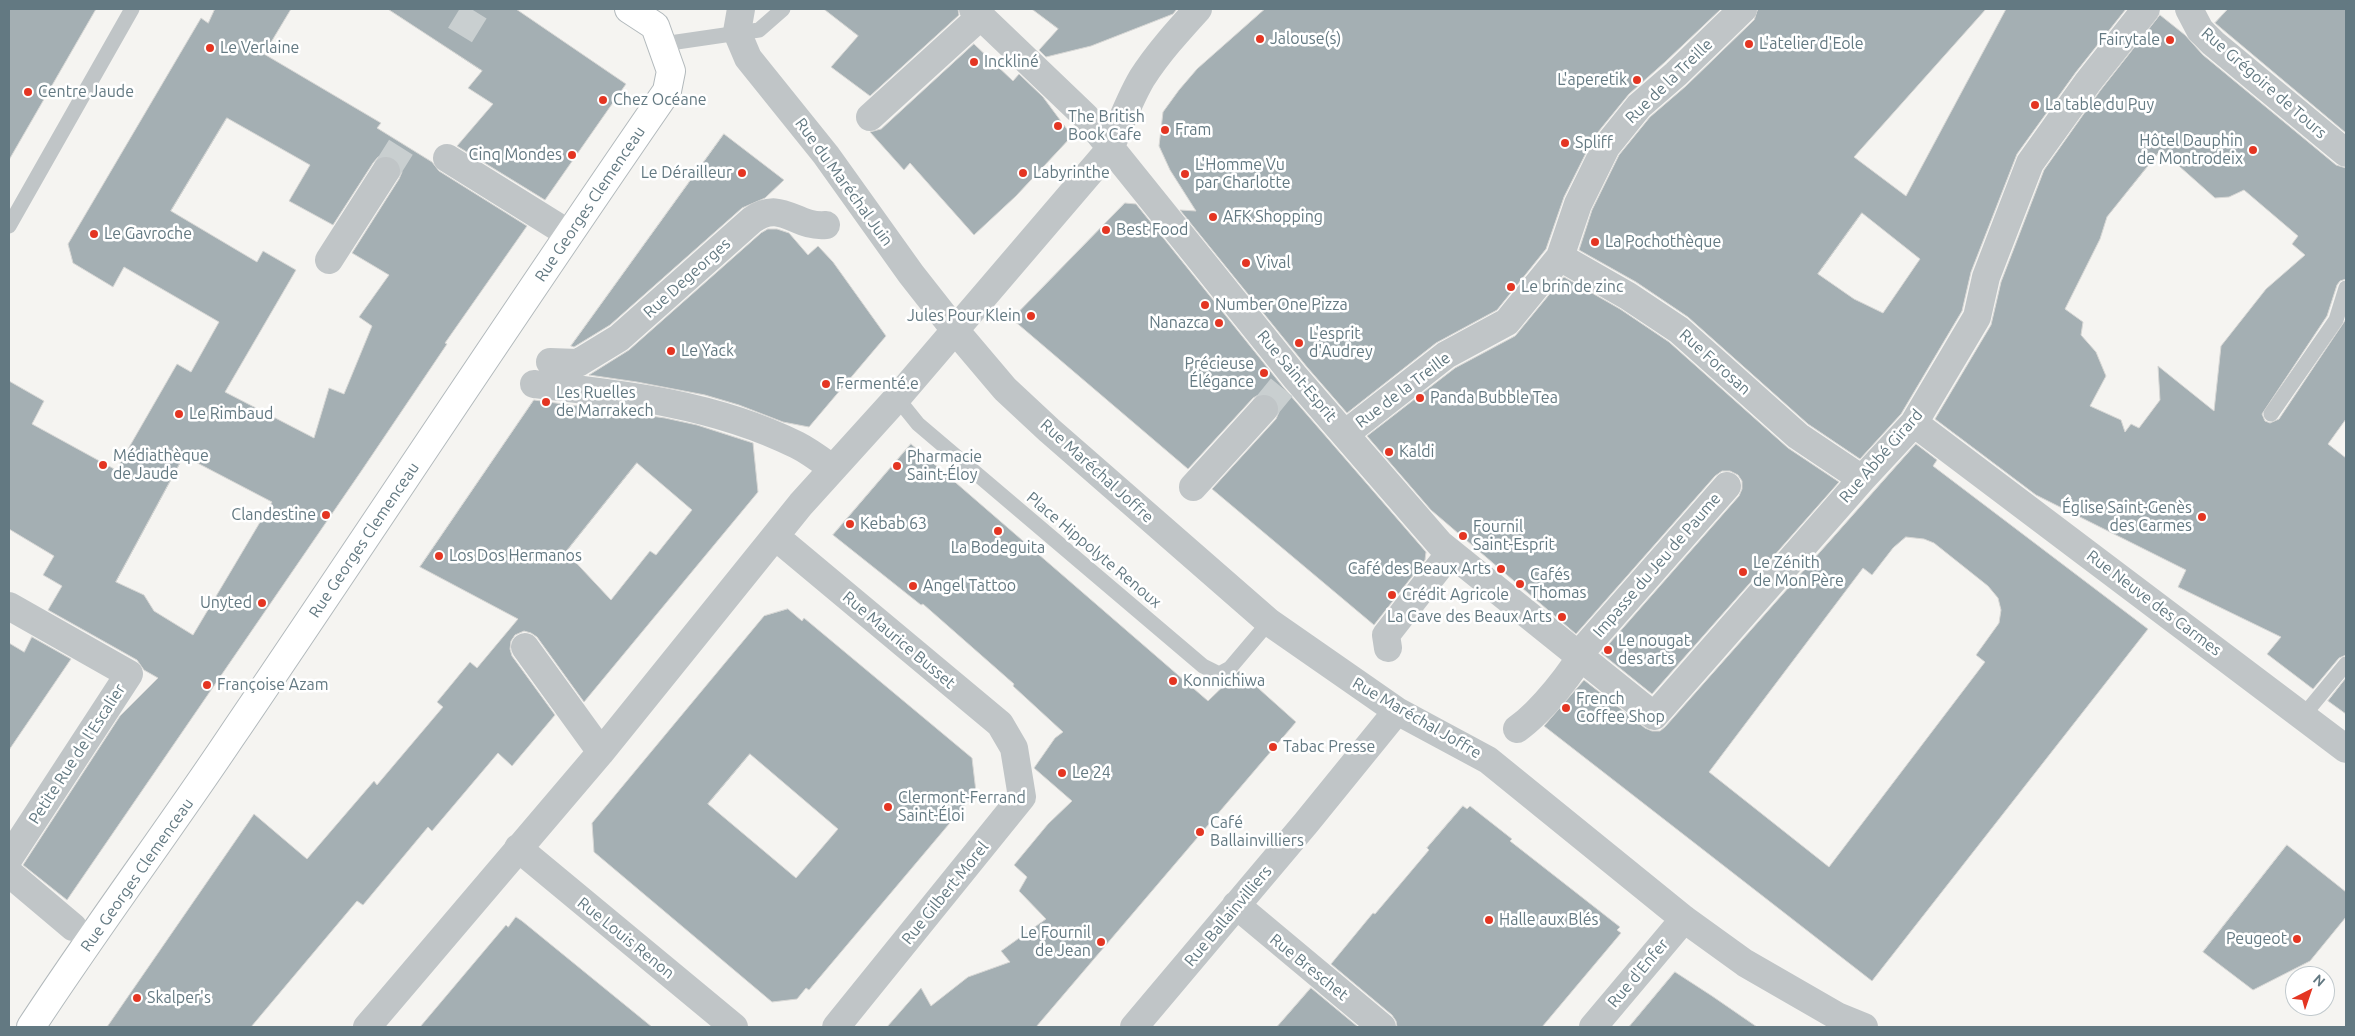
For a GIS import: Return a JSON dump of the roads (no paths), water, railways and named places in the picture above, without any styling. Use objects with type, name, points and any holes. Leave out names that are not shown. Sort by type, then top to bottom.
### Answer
[{"type":"street","name":"Rue Georges Clemenceau","points":[[32,1027],[231,738],[666,91],[671,71],[663,44],[655,26],[629,9]]},
{"type":"street","points":[[367,1027],[601,752],[776,537],[800,504],[897,398],[1110,149],[1142,78],[1156,57],[1198,9]]},
{"type":"street","name":"Rue de la Treille","points":[[1345,434],[1446,355],[1507,322],[1560,257],[1578,204],[1606,147],[1639,106],[1676,74],[1743,9]]},
{"type":"street","name":"Rue Abbé Girard","points":[[1583,655],[1654,716],[1862,479],[1914,423],[1977,317],[1986,277],[2030,163],[2088,82],[2146,9]]},
{"type":"street","name":"Rue Grégoire de Tours","points":[[2189,9],[2200,30],[2213,43],[2346,153]]},
{"type":"street","points":[[870,116],[977,13]]},
{"type":"street","name":"Rue Saint-Esprit","points":[[977,13],[1085,116],[1110,149],[1203,260],[1289,382],[1345,434],[1445,548],[1583,655]]},
{"type":"street","name":"Rue du Maréchal Juin","points":[[739,20],[748,58],[826,154],[911,274],[954,330]]},
{"type":"street","points":[[448,158],[569,234]]},
{"type":"street","points":[[330,260],[386,171]]},
{"type":"street","name":"Rue Degeorges","points":[[550,362],[578,363],[620,338],[763,212],[776,211],[816,226],[826,225]]},
{"type":"street","name":"Rue Forosan","points":[[1560,257],[1628,296],[1679,330],[1798,436],[1862,479]]},
{"type":"street","name":"Rue Maréchal Joffre","points":[[954,330],[1006,388],[1049,430],[1269,622],[1397,710],[1488,760],[1684,919],[1745,963],[1836,1016],[1864,1027]]},
{"type":"street","points":[[534,384],[641,396],[733,419],[797,445],[832,468]]},
{"type":"street","points":[[1193,487],[1264,409]]},
{"type":"street","name":"Rue Neuve des Carmes","points":[[1914,423],[2346,749]]},
{"type":"street","name":"Impasse du Jeu de Paume","points":[[1517,729],[1531,720],[1583,655],[1727,486]]},
{"type":"street","name":"Rue Maurice Busset","points":[[776,537],[1000,724],[1014,748]]},
{"type":"street","points":[[1388,648],[1386,635],[1445,548]]},
{"type":"street","name":"Petite Rue de l'Escalier","points":[[9,606],[129,674],[9,858]]},
{"type":"street","points":[[525,647],[601,752]]},
{"type":"street","name":"Rue Ballainvilliers","points":[[1134,1027],[1397,710]]},
{"type":"street","name":"Rue Gilbert Morel","points":[[836,1027],[1022,797],[1014,748]]},
{"type":"street","name":"Rue Louis Renon","points":[[518,848],[734,1027]]},
{"type":"street","points":[[9,873],[73,927]]},
{"type":"street","name":"Rue Breschet","points":[[1236,905],[1382,1027]]},
{"type":"street","name":"Rue d'Enfer","points":[[1593,1027],[1684,919]]},
{"type":"lane","points":[[9,226],[132,9]]},
{"type":"lane","points":[[663,44],[739,20],[759,30],[783,9]]},
{"type":"lane","points":[[2271,414],[2336,320],[2346,288]]},
{"type":"lane","name":"Place Hippolyte Renoux","points":[[897,398],[918,424],[1203,666],[1219,674],[1230,668],[1269,622]]},
{"type":"lane","points":[[2303,716],[2346,664]]},
{"type":"tunnel","points":[[460,35],[476,9]]},
{"type":"tunnel","points":[[386,171],[403,144]]},
{"type":"tunnel","points":[[1264,409],[1282,387]]},
{"type":"place","name":"Jalouse(s)","points":[[1260,39]]},
{"type":"place","name":"Fairytale","points":[[2170,40]]},
{"type":"place","name":"L'atelier d'Eole","points":[[1749,44]]},
{"type":"place","name":"Le Verlaine","points":[[210,48]]},
{"type":"place","name":"Inckliné","points":[[974,62]]},
{"type":"place","name":"L'aperetik","points":[[1637,80]]},
{"type":"place","name":"Centre Jaude","points":[[28,92]]},
{"type":"place","name":"Chez Océane","points":[[603,100]]},
{"type":"place","name":"La table du Puy","points":[[2035,105]]},
{"type":"place","name":"The British Book Cafe","points":[[1058,126]]},
{"type":"place","name":"Fram","points":[[1165,130]]},
{"type":"place","name":"Spliff","points":[[1565,143]]},
{"type":"place","name":"Hôtel Dauphin de Montrodeix","points":[[2253,150]]},
{"type":"place","name":"Cinq Mondes","points":[[572,155]]},
{"type":"place","name":"Le Dérailleur","points":[[742,173]]},
{"type":"place","name":"Labyrinthe","points":[[1023,173]]},
{"type":"place","name":"L'Homme Vu par Charlotte","points":[[1185,174]]},
{"type":"place","name":"AFK Shopping","points":[[1213,217]]},
{"type":"place","name":"Best Food","points":[[1106,230]]},
{"type":"place","name":"Le Gavroche","points":[[94,234]]},
{"type":"place","name":"La Pochothèque","points":[[1595,242]]},
{"type":"place","name":"Vival","points":[[1246,263]]},
{"type":"place","name":"Le brin de zinc","points":[[1511,287]]},
{"type":"place","name":"Number One Pizza","points":[[1205,305]]},
{"type":"place","name":"Jules Pour Klein","points":[[1031,316]]},
{"type":"place","name":"Nanazca","points":[[1219,323]]},
{"type":"place","name":"L'esprit d'Audrey","points":[[1299,343]]},
{"type":"place","name":"Le Yack","points":[[671,351]]},
{"type":"place","name":"Précieuse Élégance","points":[[1264,373]]},
{"type":"place","name":"Fermenté.e","points":[[826,384]]},
{"type":"place","name":"Panda Bubble Tea","points":[[1420,398]]},
{"type":"place","name":"Les Ruelles de Marrakech","points":[[546,402]]},
{"type":"place","name":"Le Rimbaud","points":[[179,414]]},
{"type":"place","name":"Kaldi","points":[[1389,452]]},
{"type":"place","name":"Médiathèque de Jaude","points":[[103,465]]},
{"type":"place","name":"Pharmacie Saint-Éloy","points":[[897,466]]},
{"type":"place","name":"Clandestine","points":[[326,515]]},
{"type":"place","name":"Église Saint-Genès des Carmes","points":[[2202,517]]},
{"type":"place","name":"Kebab 63","points":[[850,524]]},
{"type":"place","name":"La Bodeguita","points":[[998,531]]},
{"type":"place","name":"Fournil Saint-Esprit","points":[[1463,536]]},
{"type":"place","name":"Los Dos Hermanos","points":[[439,556]]},
{"type":"place","name":"Café des Beaux Arts","points":[[1501,569]]},
{"type":"place","name":"Le Zénith de Mon Père","points":[[1743,572]]},
{"type":"place","name":"Cafés Thomas","points":[[1520,584]]},
{"type":"place","name":"Angel Tattoo","points":[[913,586]]},
{"type":"place","name":"Crédit Agricole","points":[[1392,595]]},
{"type":"place","name":"Unyted","points":[[262,603]]},
{"type":"place","name":"La Cave des Beaux Arts","points":[[1562,617]]},
{"type":"place","name":"Le nougat des arts","points":[[1608,650]]},
{"type":"place","name":"Konnichiwa","points":[[1173,681]]},
{"type":"place","name":"Françoise Azam","points":[[207,685]]},
{"type":"place","name":"French Coffee Shop","points":[[1566,708]]},
{"type":"place","name":"Tabac Presse","points":[[1273,747]]},
{"type":"place","name":"Le 24","points":[[1062,773]]},
{"type":"place","name":"Clermont-Ferrand Saint-Éloi","points":[[888,807]]},
{"type":"place","name":"Café Ballainvilliers","points":[[1200,832]]},
{"type":"place","name":"Halle aux Blés","points":[[1489,920]]},
{"type":"place","name":"Peugeot","points":[[2297,939]]},
{"type":"place","name":"Le Fournil de Jean","points":[[1101,942]]},
{"type":"place","name":"Skalper's","points":[[137,998]]}]
